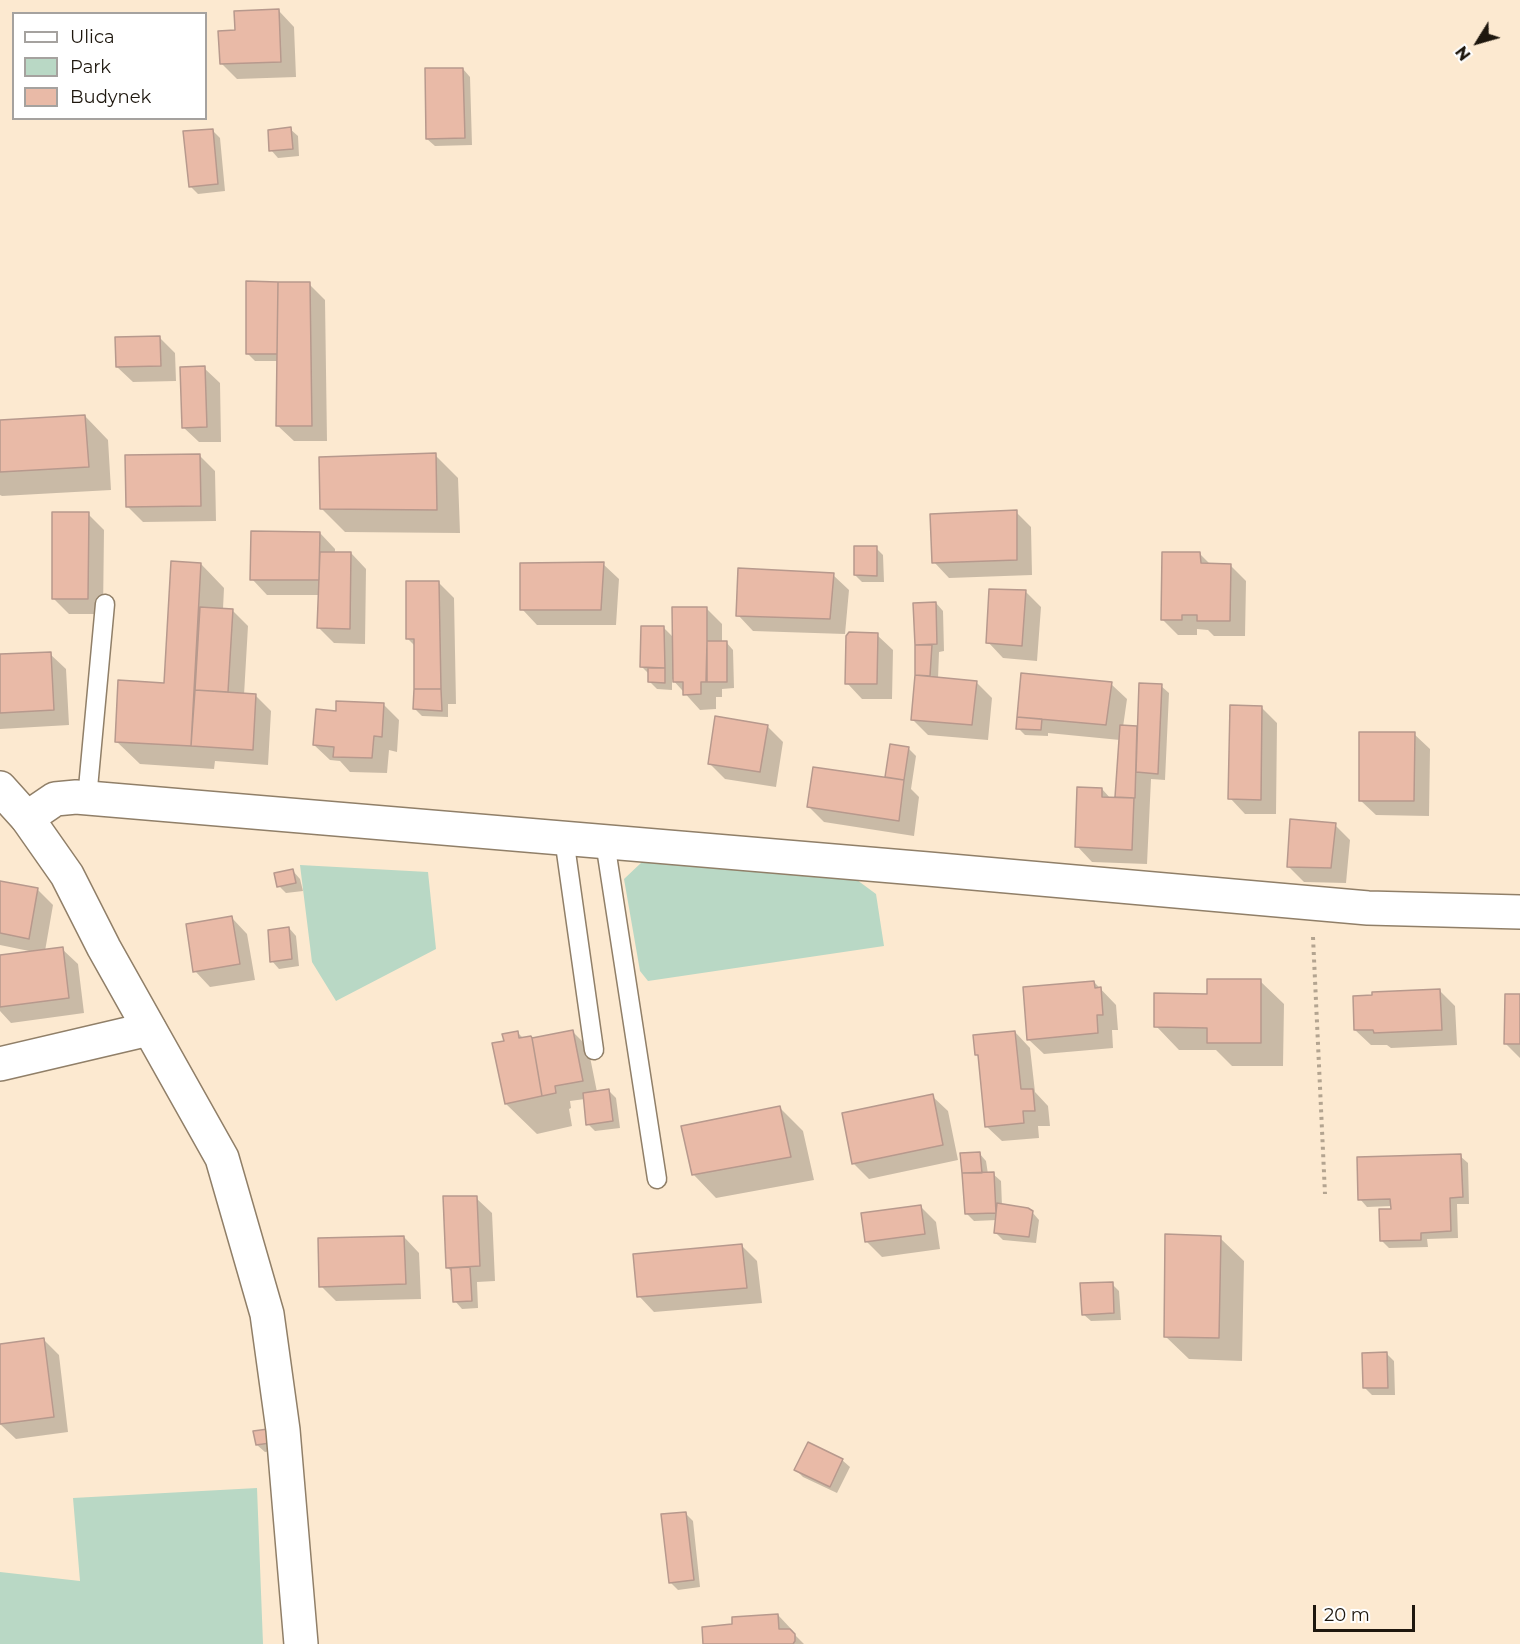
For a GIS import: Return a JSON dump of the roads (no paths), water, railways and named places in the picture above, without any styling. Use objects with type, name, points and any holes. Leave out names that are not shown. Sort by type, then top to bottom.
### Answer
[{"type":"street","points":[[0,788],[27,818],[67,875],[104,948],[222,1158],[267,1314],[283,1430],[301,1644]]},
{"type":"street","points":[[27,818],[55,799],[76,798],[1311,903],[1398,909],[1520,912]]},
{"type":"street","points":[[0,1065],[149,1029]]},
{"type":"lane","points":[[87,799],[105,604]]},
{"type":"lane","points":[[564,838],[594,1050]]},
{"type":"lane","points":[[605,842],[657,1179]]}]
